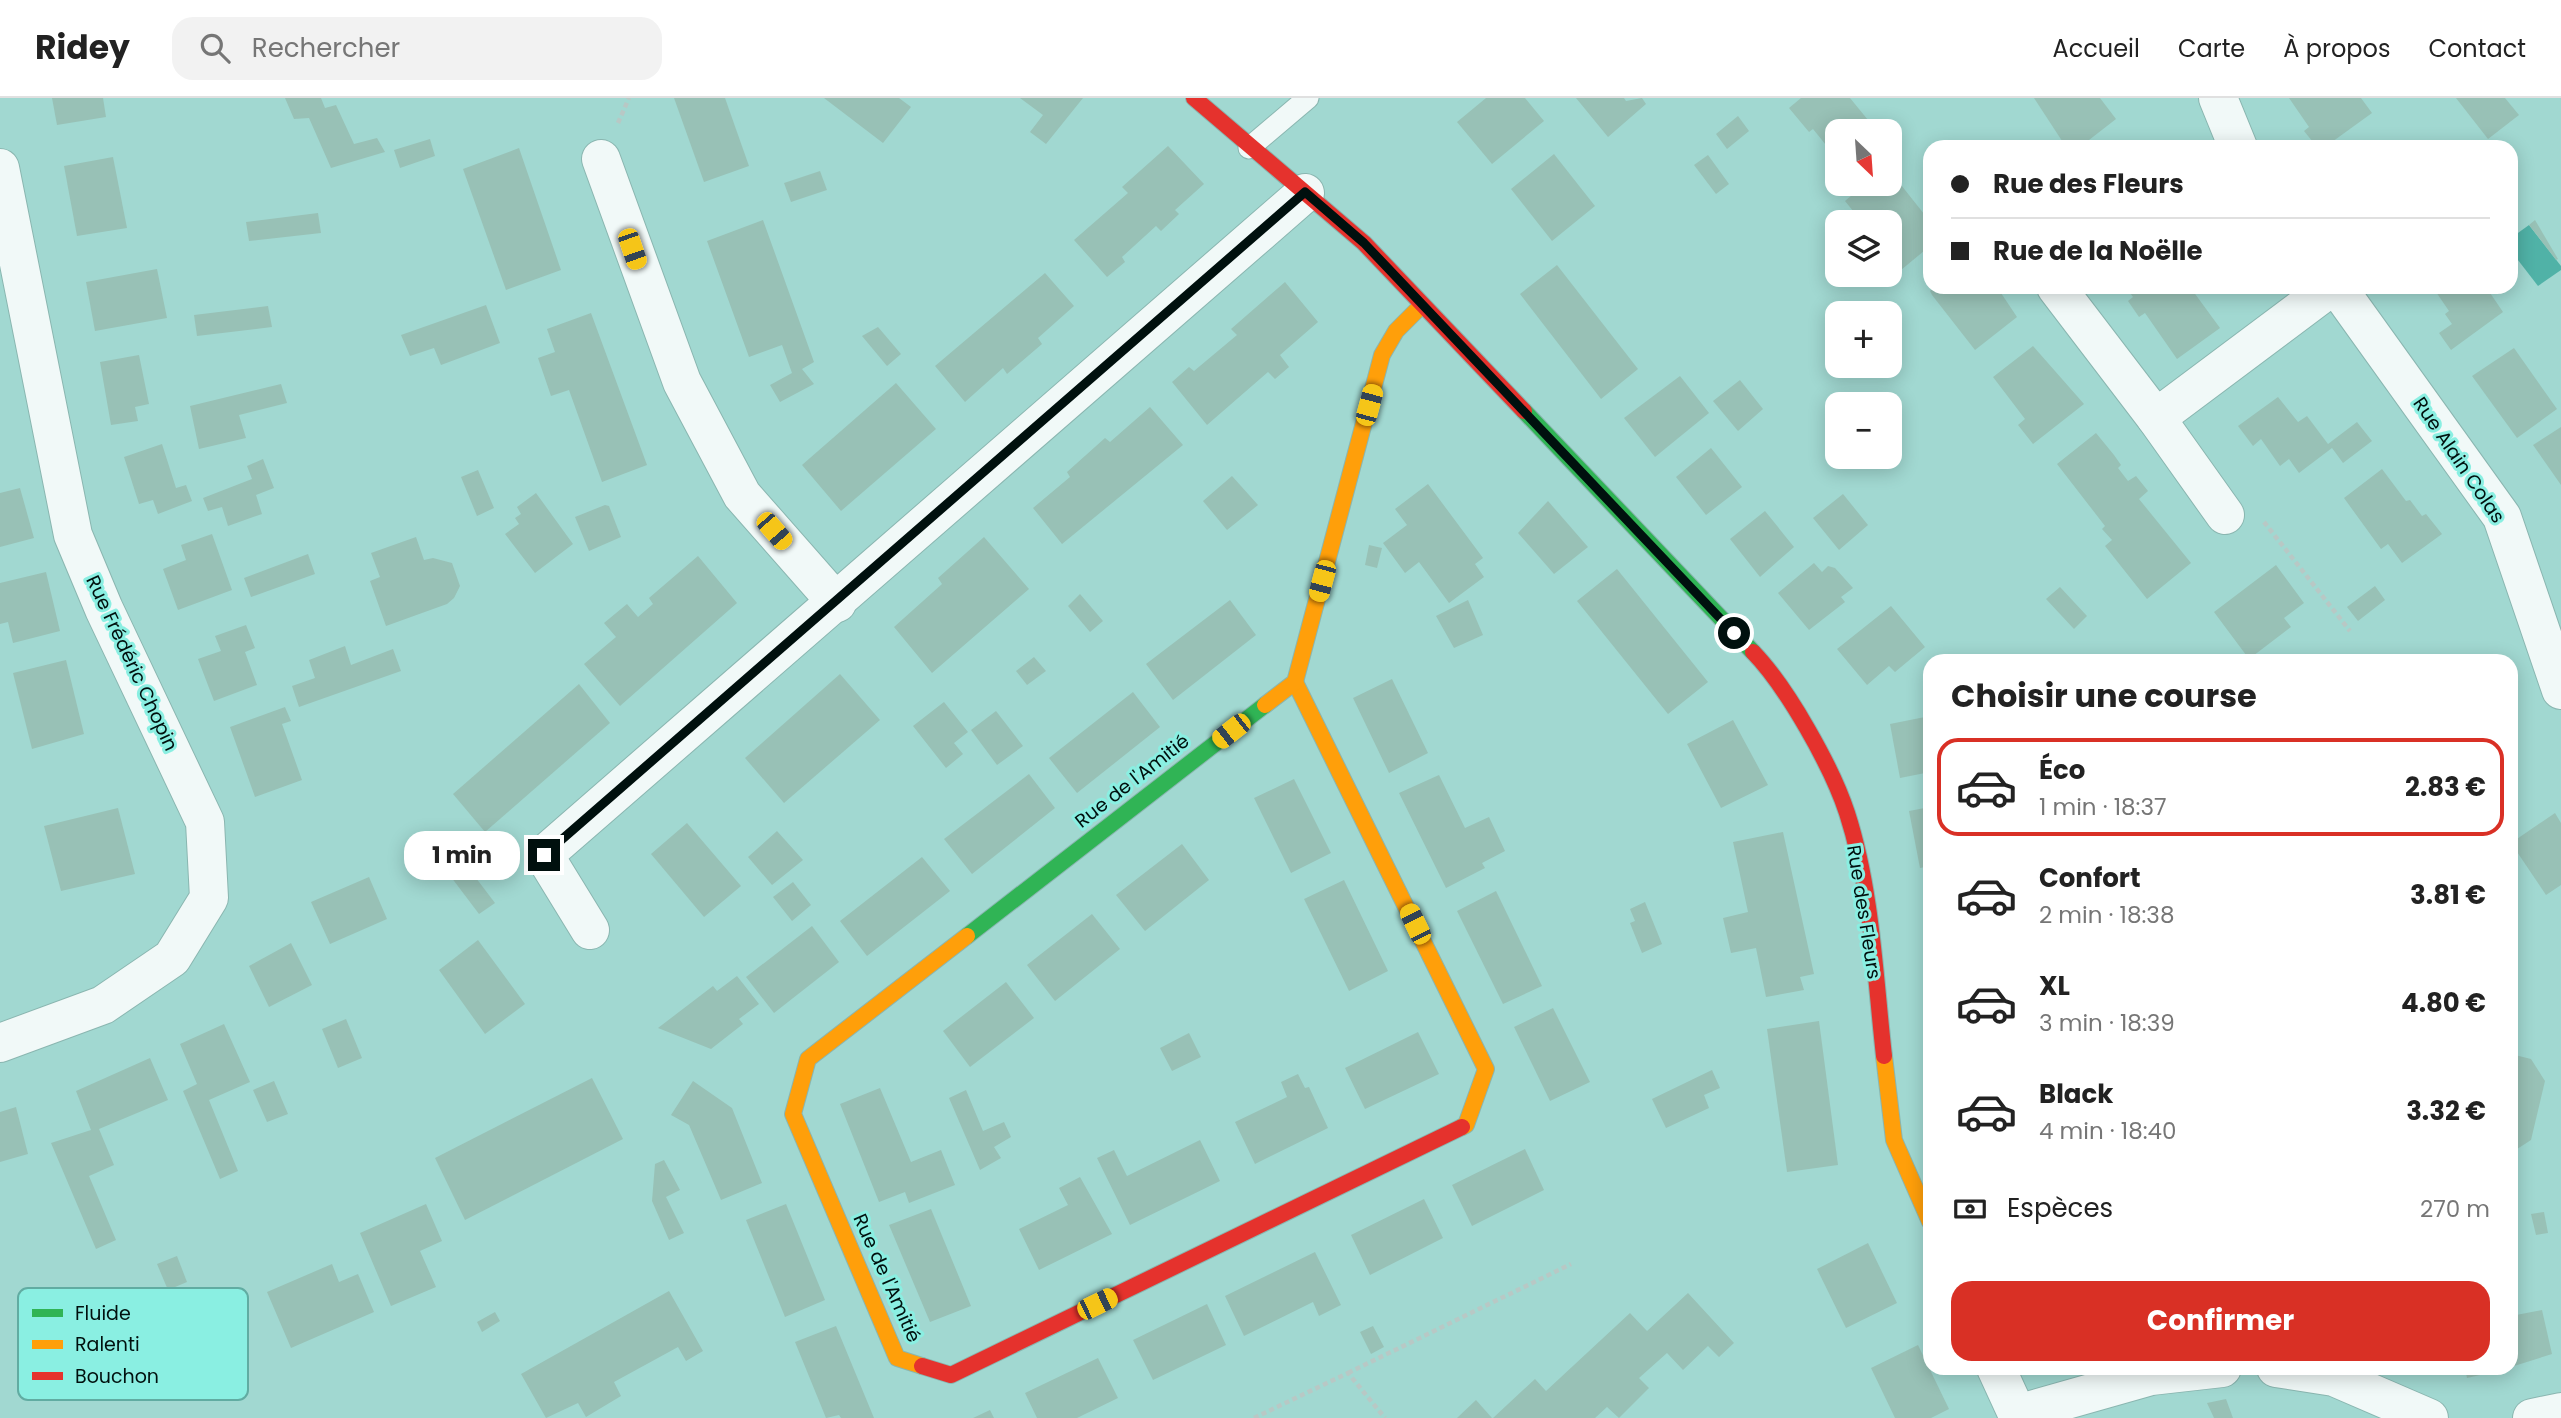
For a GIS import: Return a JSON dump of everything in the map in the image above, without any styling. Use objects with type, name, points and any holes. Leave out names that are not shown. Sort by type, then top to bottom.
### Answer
[{"type":"street","name":"Rue des Fleurs","points":[[1194,98],[1249,148],[1364,243],[1770,671],[1810,735],[1847,812],[1864,886],[1894,1140],[1923,1206]]},
{"type":"street","points":[[2218,98],[2235,140]]},
{"type":"street","points":[[601,159],[682,382],[742,495],[837,603]]},
{"type":"street","name":"Rue Frédéric Chopin","points":[[0,168],[73,535],[104,609],[205,822],[209,898],[172,958],[103,1005],[0,1043]]},
{"type":"street","points":[[590,930],[544,855],[837,603],[1305,192]]},
{"type":"street","points":[[2061,294],[2156,418],[2225,515]]},
{"type":"street","points":[[2156,418],[2322,294]]},
{"type":"street","name":"Rue Alain Colas","points":[[2342,294],[2502,517],[2561,690]]},
{"type":"street","points":[[1295,682],[1382,355],[1396,331],[1422,305]]},
{"type":"street","name":"Rue de l'Amitié","points":[[1295,682],[1486,1069],[1466,1125],[951,1375],[897,1358],[793,1114],[808,1059],[1295,682]]},
{"type":"street","points":[[1999,1375],[2018,1416],[2160,1375]]},
{"type":"street","points":[[2321,1375],[2334,1377],[2429,1418]]},
{"type":"street","points":[[2532,1418],[2561,1412]]},
{"type":"lane","points":[[1249,148],[1308,98]]},
{"type":"path","points":[[2225,515],[2265,522],[2350,631]]},
{"type":"path","points":[[1254,1418],[1571,1264]]},
{"type":"path","points":[[1348,1373],[1385,1418]]},
{"type":"shaded area","points":[[2529,225],[2561,266],[2561,270],[2538,286],[2518,260],[2518,233]]},
{"type":"building","points":[[52,98],[103,98],[106,117],[57,125]]},
{"type":"building","points":[[285,98],[321,98],[325,108],[336,105],[354,144],[377,138],[385,152],[331,168],[309,118],[294,119]]},
{"type":"building","points":[[674,98],[725,98],[749,166],[704,182]]},
{"type":"building","points":[[824,98],[899,98],[911,107],[883,143]]},
{"type":"building","points":[[1020,98],[1083,98],[1046,144],[1030,132],[1043,115]]},
{"type":"building","points":[[1486,98],[1525,98],[1544,121],[1492,164],[1457,122]]},
{"type":"building","points":[[1576,98],[1624,98],[1626,101],[1642,98],[1646,104],[1608,137]]},
{"type":"building","points":[[1801,98],[1850,98],[1867,119],[1825,119],[1825,144],[1813,129],[1809,132],[1789,108]]},
{"type":"building","points":[[2034,98],[2100,98],[2116,119],[2089,140],[2061,140]]},
{"type":"building","points":[[2289,98],[2361,98],[2372,113],[2335,140],[2311,140],[2304,131],[2309,127]]},
{"type":"building","points":[[2456,98],[2505,98],[2519,115],[2488,139]]},
{"type":"building","points":[[1738,116],[1749,131],[1727,149],[1716,134]]},
{"type":"building","points":[[430,139],[435,156],[400,168],[394,150]]},
{"type":"building","points":[[1168,146],[1204,184],[1175,210],[1179,214],[1161,231],[1156,226],[1122,257],[1125,262],[1107,277],[1074,240],[1128,193],[1122,187]]},
{"type":"building","points":[[519,148],[561,270],[506,290],[463,169]]},
{"type":"building","points":[[1554,154],[1595,206],[1552,241],[1511,189]]},
{"type":"building","points":[[1708,155],[1729,184],[1716,194],[1694,165]]},
{"type":"building","points":[[113,157],[127,228],[77,236],[64,166]]},
{"type":"building","points":[[820,171],[827,190],[791,202],[784,183]]},
{"type":"building","points":[[1902,186],[1923,213],[1923,252],[1902,269],[1902,210],[1852,210],[1845,201],[1851,196],[1902,196]]},
{"type":"building","points":[[318,213],[321,233],[249,241],[246,222]]},
{"type":"building","points":[[763,220],[814,362],[802,369],[814,384],[780,402],[770,385],[792,373],[782,345],[749,357],[707,241]]},
{"type":"building","points":[[2535,220],[2558,259],[2556,260],[2529,225]]},
{"type":"building","points":[[1557,265],[1638,369],[1601,399],[1520,294]]},
{"type":"building","points":[[157,269],[167,318],[95,331],[86,282]]},
{"type":"building","points":[[1045,273],[1074,306],[1038,338],[1042,344],[1007,374],[1003,368],[965,402],[935,366]]},
{"type":"building","points":[[1285,282],[1318,322],[1280,355],[1289,367],[1275,379],[1268,372],[1207,425],[1172,382],[1189,367],[1194,371],[1237,335],[1231,329]]},
{"type":"building","points":[[2002,294],[2017,317],[1975,350],[1932,295]]},
{"type":"building","points":[[2131,294],[2195,294],[2220,328],[2177,359],[2145,313],[2139,317],[2128,301],[2133,297]]},
{"type":"building","points":[[2437,294],[2491,294],[2503,312],[2451,350],[2439,333],[2452,324],[2445,314],[2449,311]]},
{"type":"building","points":[[486,305],[500,343],[441,365],[434,348],[410,356],[401,335]]},
{"type":"building","points":[[268,306],[272,327],[197,336],[194,315]]},
{"type":"building","points":[[591,313],[647,465],[602,482],[569,390],[551,396],[538,358],[555,352],[547,329]]},
{"type":"building","points":[[878,327],[901,354],[887,366],[862,336]]},
{"type":"building","points":[[2033,346],[2084,404],[2033,444],[2018,425],[2025,419],[1993,377]]},
{"type":"building","points":[[2514,348],[2557,409],[2517,438],[2472,376]]},
{"type":"building","points":[[139,355],[149,404],[135,407],[138,421],[111,425],[100,362]]},
{"type":"building","points":[[1680,376],[1709,413],[1655,457],[1624,418]]},
{"type":"building","points":[[1740,380],[1763,409],[1738,431],[1713,401]]},
{"type":"building","points":[[896,383],[936,429],[841,511],[802,465]]},
{"type":"building","points":[[281,384],[287,403],[239,415],[246,438],[199,449],[190,406]]},
{"type":"building","points":[[2278,397],[2298,422],[2307,416],[2328,444],[2357,422],[2372,441],[2343,463],[2332,448],[2299,473],[2289,459],[2280,466],[2261,439],[2253,446],[2238,426]]},
{"type":"building","points":[[1150,407],[1183,445],[1062,544],[1033,508],[1070,477],[1067,472],[1105,438],[1110,442]]},
{"type":"building","points":[[2561,427],[2561,485],[2533,445]]},
{"type":"building","points":[[2096,433],[2121,465],[2118,468],[2128,481],[2136,476],[2148,491],[2139,499],[2191,563],[2147,599],[2105,546],[2112,540],[2102,529],[2105,526],[2057,464]]},
{"type":"building","points":[[162,444],[176,488],[186,485],[192,501],[158,514],[153,500],[139,504],[124,457]]},
{"type":"building","points":[[1711,448],[1742,487],[1706,515],[1676,477]]},
{"type":"building","points":[[263,459],[274,488],[256,495],[262,514],[228,526],[222,507],[208,511],[203,498],[252,479],[247,466]]},
{"type":"building","points":[[2382,469],[2406,501],[2410,500],[2422,516],[2426,514],[2442,534],[2402,563],[2388,544],[2381,549],[2344,498]]},
{"type":"building","points":[[478,470],[494,508],[477,516],[461,477]]},
{"type":"building","points":[[1232,476],[1258,505],[1227,530],[1203,501]]},
{"type":"building","points":[[1428,484],[1483,558],[1475,564],[1484,577],[1449,603],[1419,562],[1405,573],[1383,543],[1407,525],[1395,509]]},
{"type":"building","points":[[20,488],[34,538],[0,547],[0,493]]},
{"type":"building","points":[[536,493],[573,544],[535,573],[505,534],[519,524],[515,518],[521,514],[517,507]]},
{"type":"building","points":[[1843,494],[1868,525],[1839,550],[1813,518]]},
{"type":"building","points":[[1548,501],[1588,547],[1554,574],[1518,533]]},
{"type":"building","points":[[605,505],[609,506],[621,537],[589,551],[575,517]]},
{"type":"building","points":[[1765,511],[1794,547],[1760,577],[1730,539]]},
{"type":"building","points":[[212,534],[232,590],[178,610],[163,569],[186,560],[181,545]]},
{"type":"building","points":[[416,537],[424,560],[433,558],[452,563],[460,586],[454,598],[447,604],[386,626],[370,581],[380,577],[371,553]]},
{"type":"building","points":[[984,537],[1029,589],[932,673],[894,627],[942,584],[938,578]]},
{"type":"building","points":[[1369,545],[1382,548],[1377,568],[1365,565]]},
{"type":"building","points":[[308,554],[315,574],[251,597],[244,578]]},
{"type":"building","points":[[698,556],[737,603],[620,706],[584,664],[616,637],[604,623],[627,604],[638,617],[653,604],[649,598]]},
{"type":"building","points":[[1814,563],[1822,572],[1828,566],[1835,568],[1853,588],[1841,597],[1845,602],[1809,630],[1778,593]]},
{"type":"building","points":[[2276,565],[2304,603],[2284,618],[2291,627],[2256,654],[2245,654],[2214,612]]},
{"type":"building","points":[[1617,569],[1708,682],[1668,714],[1577,601]]},
{"type":"building","points":[[46,572],[60,631],[13,643],[8,622],[0,624],[0,583]]},
{"type":"building","points":[[2375,586],[2385,600],[2358,621],[2347,607]]},
{"type":"building","points":[[2060,587],[2087,616],[2074,629],[2046,599]]},
{"type":"building","points":[[1080,594],[1103,621],[1090,632],[1068,606]]},
{"type":"building","points":[[1230,600],[1256,635],[1173,700],[1146,664]]},
{"type":"building","points":[[1468,600],[1483,635],[1454,648],[1436,616]]},
{"type":"building","points":[[1891,606],[1925,647],[1895,672],[1889,666],[1867,685],[1837,649]]},
{"type":"building","points":[[246,625],[255,648],[245,652],[257,685],[214,701],[198,659],[221,651],[215,636]]},
{"type":"building","points":[[345,646],[351,665],[393,649],[401,671],[299,707],[292,686],[315,678],[309,660]]},
{"type":"building","points":[[1034,657],[1046,671],[1027,685],[1016,671]]},
{"type":"building","points":[[66,660],[84,734],[32,749],[13,673]]},
{"type":"building","points":[[840,674],[880,720],[784,803],[745,758]]},
{"type":"building","points":[[1392,679],[1428,753],[1389,773],[1353,698]]},
{"type":"building","points":[[579,684],[610,723],[485,832],[453,794]]},
{"type":"building","points":[[1133,692],[1160,727],[1077,793],[1049,758]]},
{"type":"building","points":[[944,702],[968,732],[954,743],[963,754],[946,768],[913,726]]},
{"type":"building","points":[[285,707],[291,721],[282,724],[302,780],[255,797],[230,727]]},
{"type":"building","points":[[996,711],[1023,746],[997,765],[971,730]]},
{"type":"building","points":[[1923,717],[1923,773],[1900,778],[1890,724]]},
{"type":"building","points":[[1733,720],[1768,785],[1721,808],[1687,744]]},
{"type":"building","points":[[1029,774],[1055,808],[972,874],[944,839]]},
{"type":"building","points":[[1439,775],[1465,828],[1489,817],[1505,851],[1482,863],[1485,868],[1446,888],[1399,793]]},
{"type":"building","points":[[1294,779],[1331,853],[1291,873],[1254,798]]},
{"type":"building","points":[[118,808],[135,874],[61,891],[44,826]]},
{"type":"building","points":[[1923,808],[1923,867],[1920,868],[1909,811]]},
{"type":"building","points":[[2555,813],[2561,823],[2561,885],[2546,895],[2518,853],[2518,838]]},
{"type":"building","points":[[687,823],[741,886],[704,917],[651,854]]},
{"type":"building","points":[[777,831],[803,860],[772,885],[748,857]]},
{"type":"building","points":[[1783,832],[1814,974],[1800,977],[1804,990],[1766,997],[1756,948],[1731,953],[1723,918],[1748,912],[1733,842]]},
{"type":"building","points":[[1182,844],[1209,880],[1145,931],[1116,895]]},
{"type":"building","points":[[457,853],[495,903],[479,914],[442,865]]},
{"type":"building","points":[[922,857],[950,891],[867,956],[840,921]]},
{"type":"building","points":[[369,877],[387,919],[330,944],[311,902]]},
{"type":"building","points":[[1344,880],[1388,971],[1349,991],[1304,899]]},
{"type":"building","points":[[793,882],[811,905],[792,921],[773,897]]},
{"type":"building","points":[[1496,891],[1542,986],[1503,1004],[1457,911]]},
{"type":"building","points":[[1645,902],[1662,944],[1642,953],[1630,923],[1635,921],[1630,909]]},
{"type":"building","points":[[1092,914],[1120,949],[1055,1001],[1027,965]]},
{"type":"building","points":[[812,926],[839,962],[774,1013],[746,977]]},
{"type":"building","points":[[478,940],[525,1004],[485,1034],[439,970]]},
{"type":"building","points":[[291,943],[312,985],[269,1007],[249,966]]},
{"type":"building","points":[[737,976],[759,1004],[739,1019],[743,1024],[711,1049],[658,1028],[713,986],[717,991]]},
{"type":"building","points":[[1006,982],[1034,1018],[970,1067],[943,1031]]},
{"type":"building","points":[[1553,1008],[1590,1082],[1550,1101],[1514,1027]]},
{"type":"building","points":[[346,1019],[362,1058],[338,1068],[322,1029]]},
{"type":"building","points":[[1819,1021],[1838,1165],[1787,1172],[1767,1029]]},
{"type":"building","points":[[224,1024],[250,1082],[209,1100],[238,1171],[220,1179],[183,1091],[197,1084],[180,1044]]},
{"type":"building","points":[[1418,1032],[1439,1074],[1365,1109],[1345,1068]]},
{"type":"building","points":[[1189,1033],[1201,1057],[1172,1071],[1160,1048]]},
{"type":"building","points":[[2518,1056],[2531,1059],[2545,1081],[2531,1140],[2518,1148]]},
{"type":"building","points":[[150,1058],[168,1100],[99,1129],[114,1165],[89,1176],[116,1240],[96,1249],[51,1143],[91,1130],[76,1091]]},
{"type":"building","points":[[1712,1070],[1720,1088],[1704,1095],[1709,1108],[1666,1128],[1652,1099]]},
{"type":"building","points":[[1298,1074],[1305,1088],[1309,1087],[1328,1128],[1255,1164],[1235,1122],[1287,1097],[1281,1082]]},
{"type":"building","points":[[592,1078],[623,1139],[465,1220],[435,1158]]},
{"type":"building","points":[[274,1081],[288,1114],[267,1122],[253,1090]]},
{"type":"building","points":[[693,1081],[732,1108],[762,1183],[721,1200],[689,1125],[671,1115]]},
{"type":"building","points":[[880,1088],[911,1162],[941,1150],[955,1185],[909,1203],[905,1192],[879,1202],[840,1104]]},
{"type":"building","points":[[966,1090],[983,1131],[1004,1122],[1011,1137],[994,1147],[1001,1158],[980,1170],[949,1098]]},
{"type":"building","points":[[16,1107],[28,1154],[0,1162],[0,1112]]},
{"type":"building","points":[[1200,1140],[1220,1181],[1130,1225],[1097,1158],[1114,1150],[1127,1176]]},
{"type":"building","points":[[1525,1149],[1544,1190],[1472,1226],[1452,1185]]},
{"type":"building","points":[[664,1160],[680,1190],[666,1197],[684,1233],[669,1240],[652,1201],[655,1164]]},
{"type":"building","points":[[1080,1177],[1112,1234],[1039,1270],[1019,1229],[1068,1205],[1059,1188]]},
{"type":"building","points":[[1424,1199],[1443,1238],[1370,1275],[1351,1235]]},
{"type":"building","points":[[426,1204],[442,1241],[420,1251],[436,1287],[391,1306],[360,1233]]},
{"type":"building","points":[[786,1204],[825,1300],[785,1317],[746,1220]]},
{"type":"building","points":[[931,1209],[971,1306],[930,1322],[889,1225]]},
{"type":"building","points":[[2544,1212],[2548,1233],[2536,1235],[2531,1214]]},
{"type":"building","points":[[1868,1243],[1897,1303],[1846,1328],[1817,1269]]},
{"type":"building","points":[[1315,1252],[1341,1305],[1319,1316],[1313,1302],[1244,1336],[1225,1296]]},
{"type":"building","points":[[177,1256],[187,1282],[167,1288],[157,1264]]},
{"type":"building","points":[[332,1264],[339,1282],[358,1274],[374,1312],[291,1348],[267,1292]]},
{"type":"building","points":[[669,1291],[703,1351],[686,1361],[678,1347],[614,1382],[621,1396],[586,1417],[578,1403],[546,1418],[521,1374]]},
{"type":"building","points":[[1688,1293],[1734,1343],[1719,1357],[1708,1346],[1683,1370],[1667,1353],[1639,1378],[1649,1388],[1619,1418],[1607,1407],[1595,1418],[1493,1418],[1535,1379],[1546,1391],[1630,1313],[1647,1331]]},
{"type":"building","points":[[1207,1304],[1226,1345],[1153,1380],[1133,1340]]},
{"type":"building","points":[[2542,1310],[2552,1354],[2518,1365],[2518,1315]]},
{"type":"building","points":[[495,1312],[500,1321],[482,1332],[477,1322]]},
{"type":"building","points":[[836,1326],[874,1418],[841,1418],[839,1415],[826,1418],[795,1342]]},
{"type":"building","points":[[1373,1326],[1384,1347],[1371,1354],[1360,1332]]},
{"type":"building","points":[[1918,1345],[1923,1355],[1923,1375],[1933,1375],[1949,1409],[1931,1418],[1895,1418],[1871,1368]]},
{"type":"building","points":[[1098,1358],[1118,1398],[1077,1418],[1037,1418],[1025,1393]]},
{"type":"building","points":[[2226,1399],[2233,1418],[2214,1418],[2207,1403]]},
{"type":"building","points":[[1476,1400],[1492,1418],[1457,1418]]},
{"type":"building","points":[[990,1410],[994,1418],[973,1418]]},
{"type":"traffic: fast","points":[[1524,411],[1753,652]]},
{"type":"traffic: fast","points":[[967,936],[1265,705]]},
{"type":"traffic: slow","points":[[1265,705],[1295,682],[1382,355],[1396,331],[1422,305]]},
{"type":"traffic: slow","points":[[1295,682],[1486,1069],[1466,1125],[1462,1127]]},
{"type":"traffic: slow","points":[[922,1366],[897,1358],[793,1114],[808,1059],[967,936]]},
{"type":"traffic: slow","points":[[1884,1056],[1894,1140],[1923,1206]]},
{"type":"traffic: jam","points":[[1194,98],[1364,243],[1524,411]]},
{"type":"traffic: jam","points":[[1753,652],[1780,685],[1807,728],[1831,773],[1847,813],[1867,903],[1884,1056]]},
{"type":"traffic: jam","points":[[922,1366],[951,1375],[1462,1127]]},
{"type":"route","points":[[544,855],[1087,386],[1305,192],[1364,243],[1734,633]]}]
